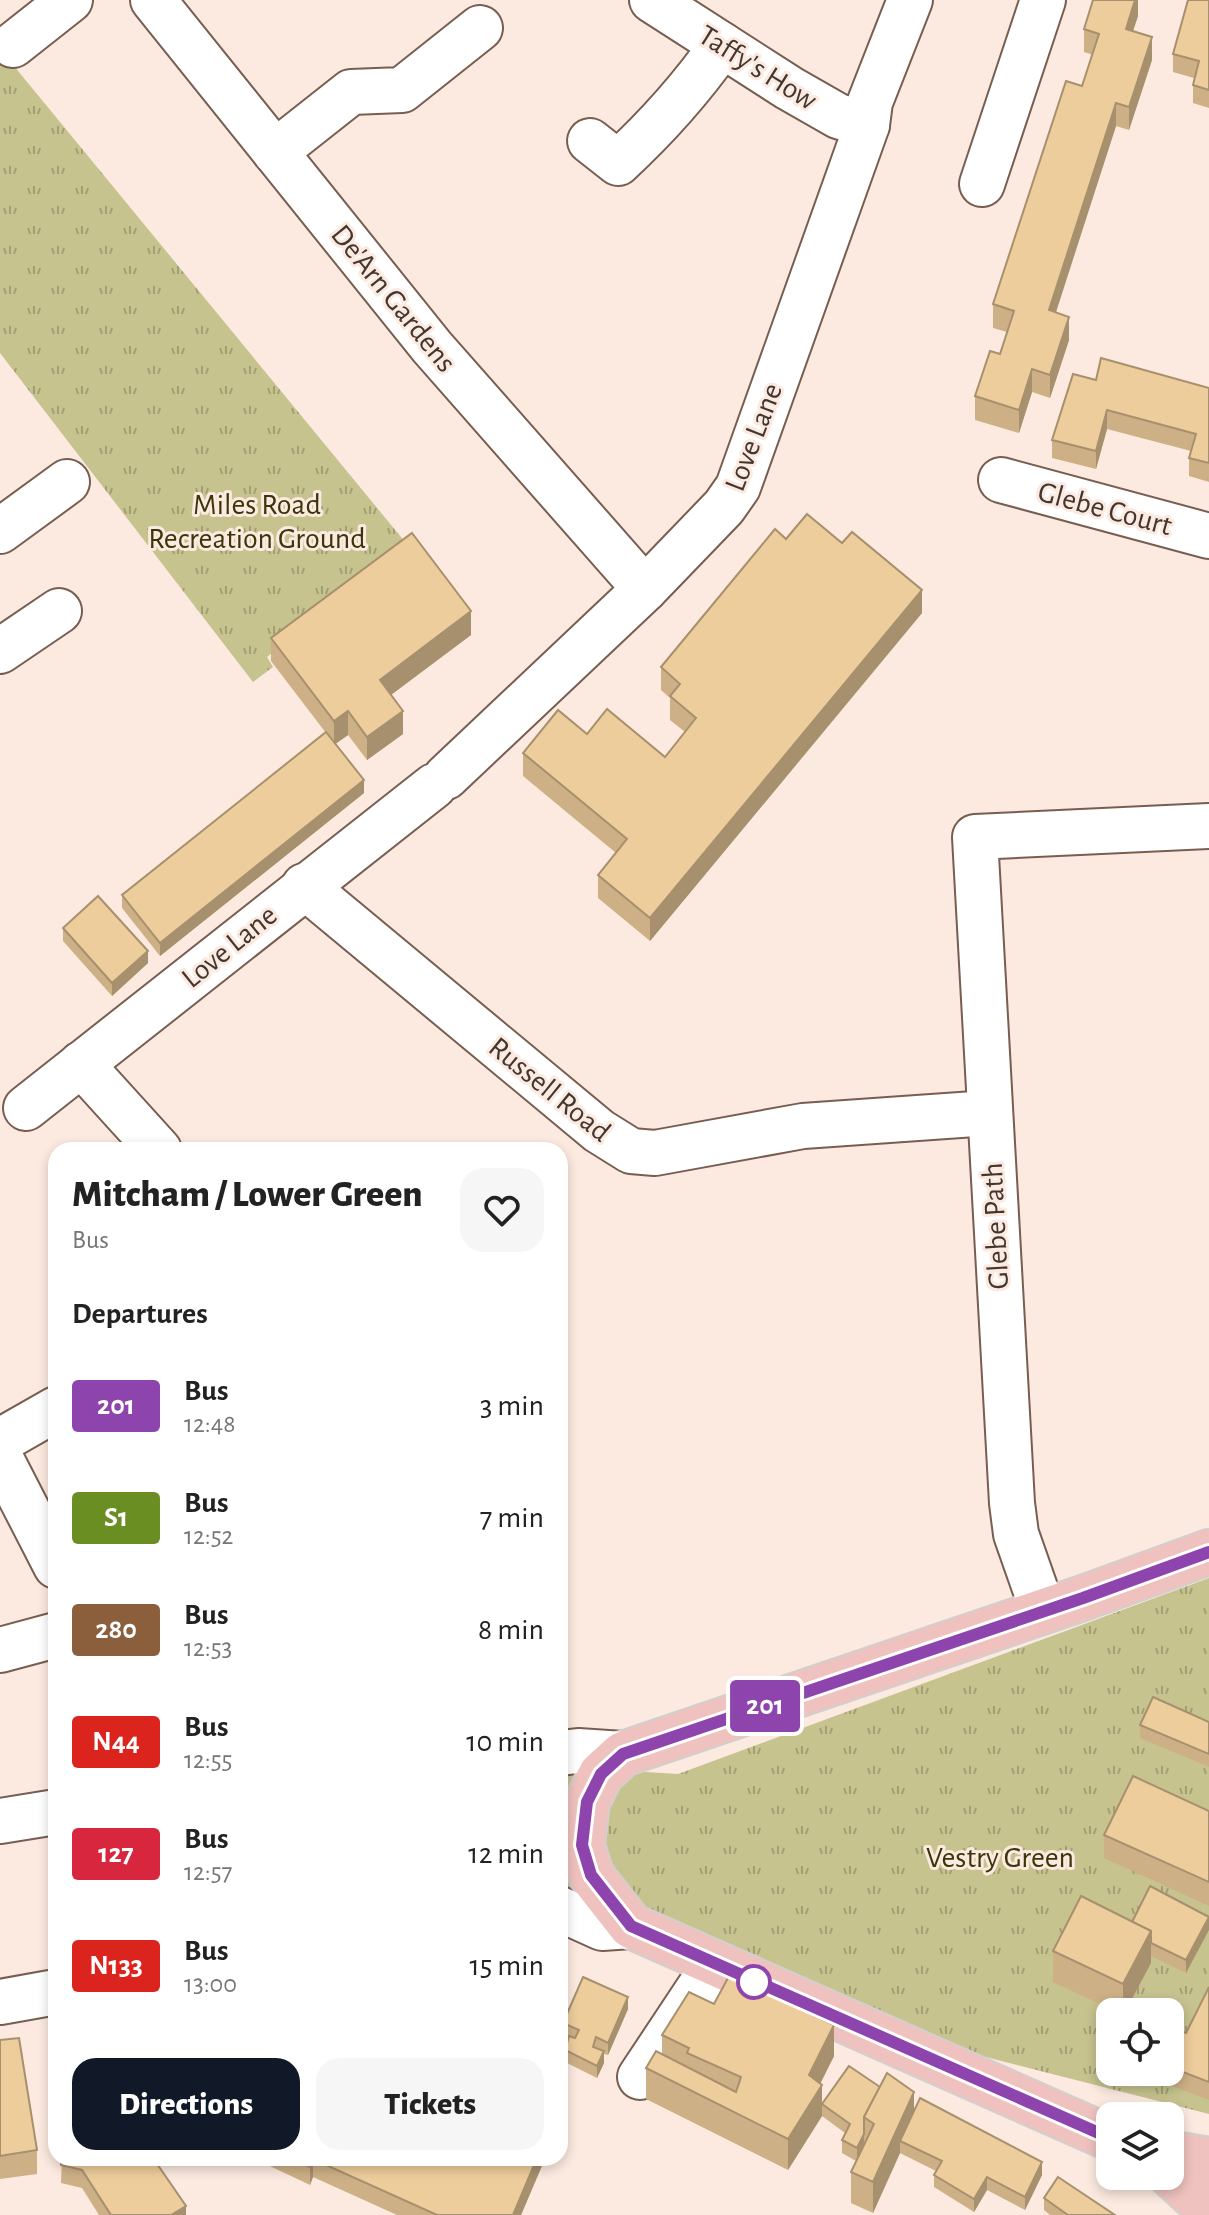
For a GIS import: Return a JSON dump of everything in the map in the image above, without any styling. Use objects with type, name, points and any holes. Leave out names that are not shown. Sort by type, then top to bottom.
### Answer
[{"type":"main road","points":[[1096,2132],[631,1926],[591,1875],[582,1845],[587,1802],[601,1774],[623,1754],[1209,1552]]},
{"type":"main road","points":[[1184,2156],[1209,2160]]},
{"type":"main road","points":[[1184,2187],[1209,2210]]},
{"type":"street","points":[[13,45],[70,0]]},
{"type":"street","name":"De'Arn Gardens","points":[[153,0],[432,347],[645,589]]},
{"type":"street","name":"Taffy's How","points":[[652,0],[838,116],[867,125]]},
{"type":"street","name":"Love Lane","points":[[11,1119],[440,782],[645,589],[724,507],[738,487],[867,125],[870,102],[910,0]]},
{"type":"street","points":[[982,184],[1043,0]]},
{"type":"street","points":[[275,152],[351,92],[402,90],[480,28]]},
{"type":"street","points":[[590,141],[618,163],[658,126],[722,45]]},
{"type":"street","name":"Glebe Court","points":[[1001,480],[1209,536]]},
{"type":"street","points":[[0,531],[67,482]]},
{"type":"street","points":[[0,651],[59,611]]},
{"type":"street","name":"Glebe Path","points":[[1043,1611],[1016,1534],[1012,1503],[975,837],[1209,826]]},
{"type":"street","name":"Russell Road","points":[[304,886],[599,1131],[631,1151],[655,1153],[803,1126],[989,1113]]},
{"type":"street","points":[[81,1064],[152,1142]]},
{"type":"street","points":[[0,1441],[48,1414]]},
{"type":"street","points":[[0,1457],[48,1550]]},
{"type":"street","points":[[0,1650],[48,1637]]},
{"type":"street","points":[[568,1752],[623,1754]]},
{"type":"street","points":[[0,1821],[48,1821]]},
{"type":"street","points":[[568,1913],[602,1928],[631,1926]]},
{"type":"street","points":[[640,2077],[715,1964]]},
{"type":"street","points":[[0,2002],[48,1993]]},
{"type":"green space","name":"Miles Road Recreation Ground","points":[[0,49],[410,548],[267,657],[273,667],[253,682],[0,353]]},
{"type":"green space","name":"Vestry Green","points":[[1209,1578],[1209,2114],[1184,2108],[1184,2102],[1162,2102],[1099,2086],[1184,2086],[1184,1998],[1096,1998],[1096,2085],[978,2055],[568,1895],[568,1771],[582,1768],[678,1774]]},
{"type":"building","points":[[1093,0],[1135,0],[1126,29],[1152,37],[1129,107],[1116,103],[1049,310],[1069,317],[1050,375],[1032,369],[1019,410],[975,396],[990,351],[1000,354],[1014,311],[993,304],[1066,81],[1082,86],[1099,34],[1084,29]]},
{"type":"building","points":[[1188,0],[1209,0],[1209,90],[1193,85],[1199,61],[1173,54]]},
{"type":"building","points":[[1101,358],[1209,388],[1209,463],[1189,458],[1196,434],[1107,410],[1096,451],[1052,440],[1073,374],[1096,380]]},
{"type":"building","points":[[807,514],[842,543],[852,532],[922,590],[650,918],[598,875],[627,839],[523,753],[558,710],[587,734],[607,709],[665,757],[696,718],[670,696],[680,684],[661,667],[775,529],[786,539]]},
{"type":"building","points":[[412,533],[471,611],[380,680],[403,711],[367,737],[348,711],[334,721],[271,638]]},
{"type":"building","points":[[326,732],[364,780],[160,943],[122,895]]},
{"type":"building","points":[[98,896],[148,951],[112,983],[63,928]]},
{"type":"building","points":[[1153,1697],[1209,1722],[1209,1754],[1140,1725]]},
{"type":"building","points":[[1133,1776],[1209,1811],[1209,1882],[1104,1835]]},
{"type":"building","points":[[1150,1886],[1209,1917],[1186,1960],[1151,1943],[1151,1931],[1132,1922]]},
{"type":"building","points":[[1081,1896],[1151,1931],[1123,1984],[1053,1951]]},
{"type":"building","points":[[729,1976],[834,2025],[809,2075],[822,2085],[788,2139],[646,2068],[656,2051],[736,2092],[741,2077],[687,2053],[689,2048],[662,2035],[689,1992],[714,2004]]},
{"type":"building","points":[[583,1977],[628,1997],[608,2043],[596,2037],[593,2047],[604,2051],[597,2066],[568,2052],[569,2036],[575,2038],[579,2030],[568,2025],[568,2012]]},
{"type":"building","points":[[1209,1987],[1209,2082],[1184,2072],[1186,2033]]},
{"type":"building","points":[[19,2038],[37,2150],[0,2156],[0,2040]]},
{"type":"building","points":[[849,2066],[880,2087],[864,2117],[864,2134],[857,2148],[842,2140],[850,2124],[822,2104]]},
{"type":"building","points":[[887,2073],[914,2092],[873,2182],[851,2172],[874,2124],[864,2117]]},
{"type":"building","points":[[920,2098],[1042,2162],[1025,2197],[987,2177],[974,2199],[934,2175],[942,2161],[900,2141]]},
{"type":"building","points":[[65,2166],[158,2166],[186,2206],[171,2215],[111,2215],[82,2170]]},
{"type":"building","points":[[328,2166],[534,2166],[513,2215],[437,2215]]},
{"type":"building","points":[[1058,2177],[1115,2215],[1068,2215],[1044,2198]]},
{"type":"bus line","name":"201","points":[[1096,2132],[631,1926],[591,1875],[582,1845],[587,1802],[601,1774],[623,1754],[1083,1598],[1209,1552]]}]
